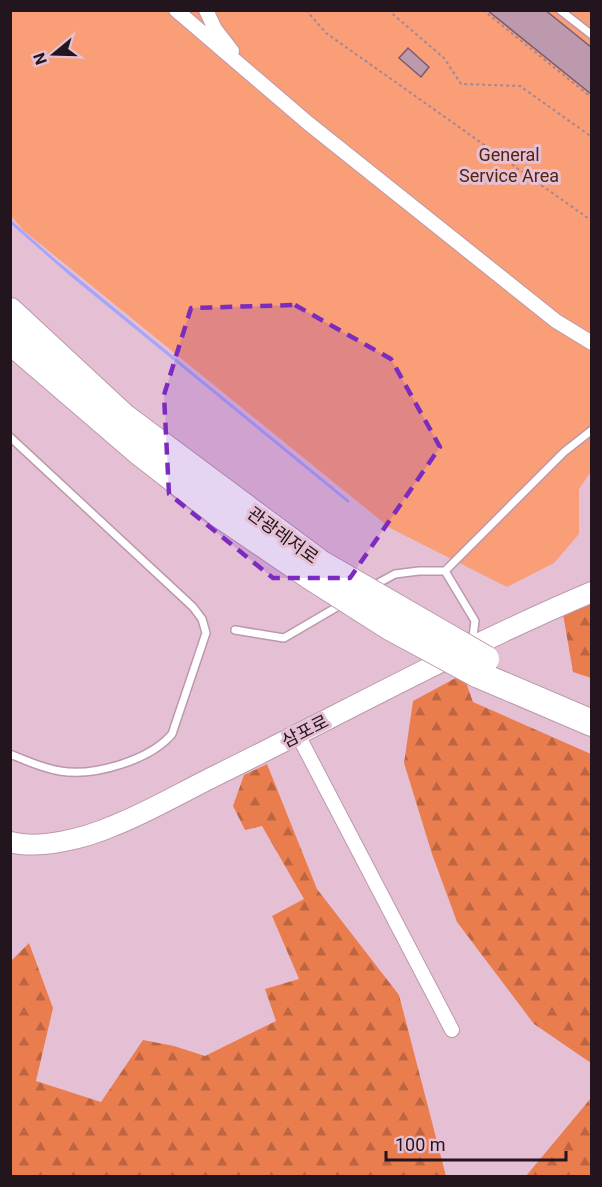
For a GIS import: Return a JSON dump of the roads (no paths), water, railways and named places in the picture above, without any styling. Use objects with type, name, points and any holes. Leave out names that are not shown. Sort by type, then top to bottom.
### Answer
[{"type":"highway","name":"관광레저로","points":[[10,311],[124,417],[390,627],[478,659],[591,708]]},
{"type":"highway","name":"관광레저로","points":[[10,341],[138,451],[219,514],[315,569]]},
{"type":"highway","name":"관광레저로","points":[[478,659],[591,723]]},
{"type":"street","points":[[176,10],[308,123],[556,321],[591,343]]},
{"type":"street","points":[[206,10],[215,29],[250,74]]},
{"type":"street","name":"삼포로","points":[[10,842],[45,843],[78,838],[113,826],[298,735],[478,659],[591,592]]},
{"type":"street","points":[[298,735],[452,1030]]},
{"type":"lane","points":[[560,10],[591,35]]},
{"type":"lane","points":[[235,630],[284,638],[394,574],[419,571],[445,572],[564,452],[591,430]]},
{"type":"lane","points":[[10,437],[193,607],[202,619],[206,633],[172,734],[165,742],[148,753],[127,762],[79,773],[41,766],[10,754]]},
{"type":"lane","points":[[445,572],[475,621],[478,659]]},
{"type":"water","points":[[11,220],[55,259],[350,501],[348,503],[69,275],[11,224]]},
{"type":"park label","name":"General Service Area","points":[[509,164]]}]
